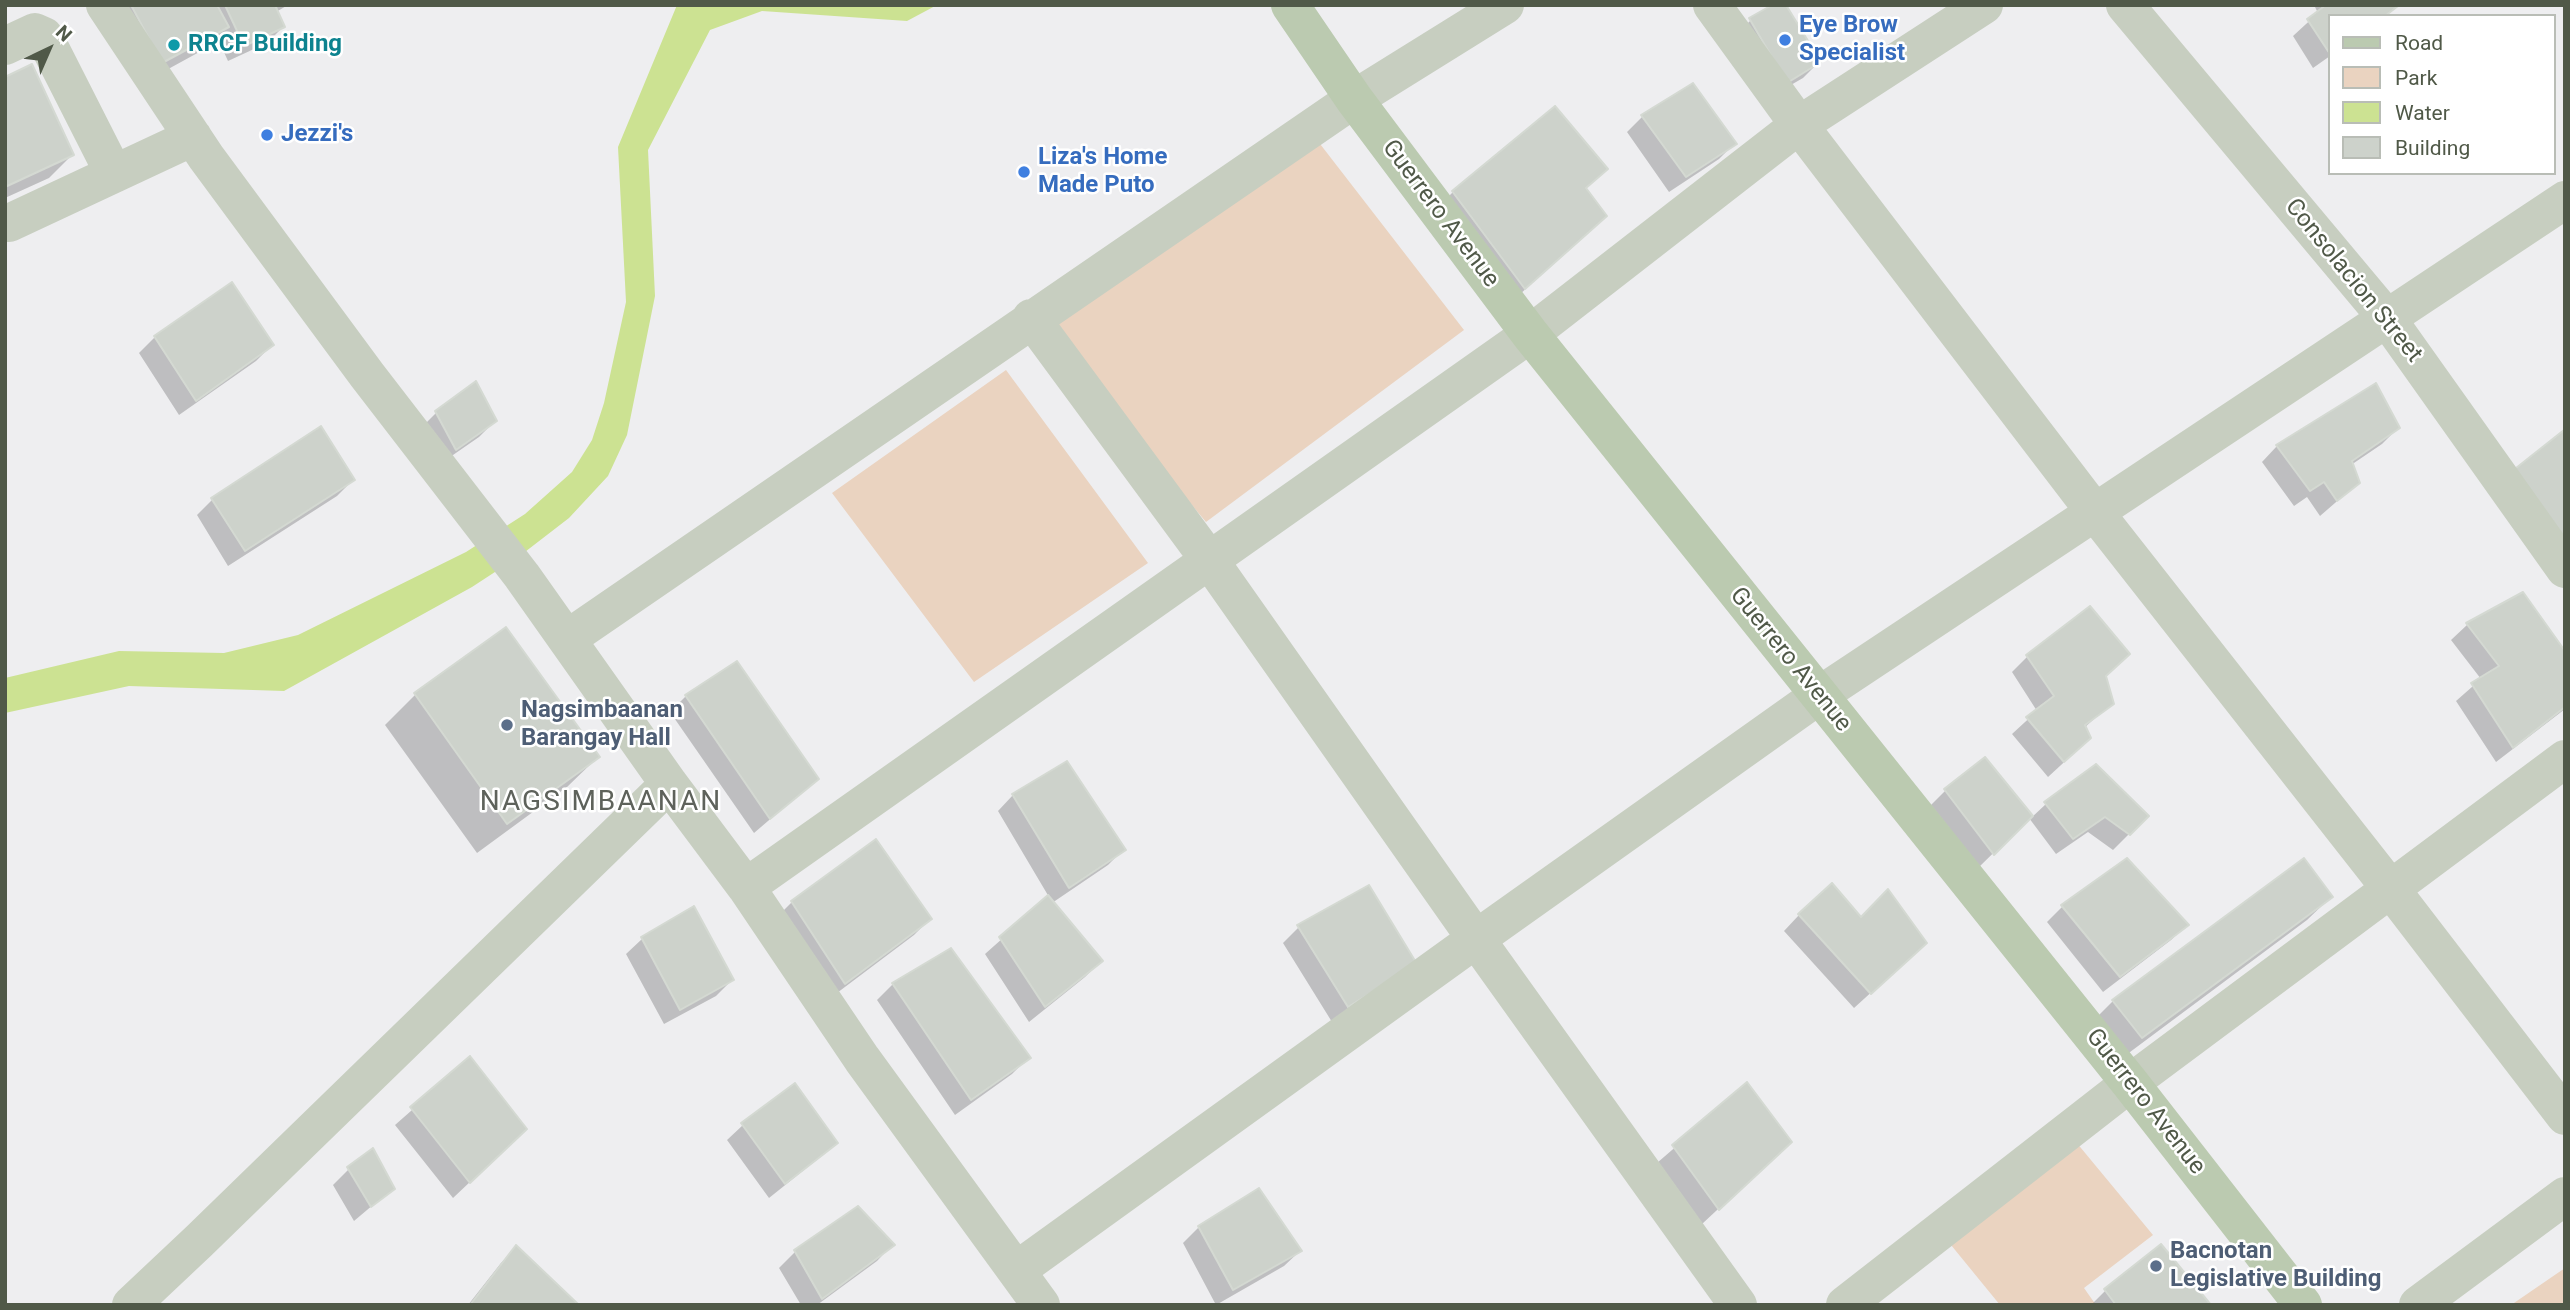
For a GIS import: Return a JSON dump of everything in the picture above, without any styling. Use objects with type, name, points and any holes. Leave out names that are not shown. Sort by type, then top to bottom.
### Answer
[{"type":"main road","name":"Guerrero Avenue","points":[[1290,5],[1354,99],[1530,334],[2130,1083],[2303,1305]]},
{"type":"street","points":[[105,5],[193,137],[367,374],[522,576],[669,784],[746,887],[862,1059],[1041,1305]]},
{"type":"street","points":[[567,639],[1031,318],[1354,99],[1505,5]]},
{"type":"street","points":[[1712,5],[1799,125],[2094,511],[2565,1116]]},
{"type":"street","points":[[746,887],[1530,334],[1799,125],[1984,5]]},
{"type":"street","name":"Consolacion Street","points":[[2125,5],[2386,317],[2565,569]]},
{"type":"street","points":[[5,46],[35,32],[44,36],[114,174]]},
{"type":"street","points":[[5,222],[193,137]]},
{"type":"street","points":[[1017,1270],[1818,696],[2565,200]]},
{"type":"street","points":[[1031,318],[1210,561],[1738,1305]]},
{"type":"street","points":[[1845,1305],[2130,1083],[2565,759]]},
{"type":"street","points":[[131,1305],[669,784]]},
{"type":"street","points":[[2418,1305],[2565,1196]]},
{"type":"green space","points":[[1317,140],[1464,330],[1206,522],[1044,328]]},
{"type":"green space","points":[[1006,370],[1148,563],[974,682],[832,493]]},
{"type":"green space","points":[[2076,1142],[2153,1235],[2084,1288],[2096,1305],[2000,1305],[1951,1245]]},
{"type":"green space","points":[[2565,1268],[2565,1305],[2511,1305]]},
{"type":"water","points":[[677,5],[937,5],[907,21],[762,11],[710,30],[648,150],[655,296],[627,435],[608,476],[569,518],[521,555],[472,587],[284,691],[129,686],[5,713],[5,678],[119,651],[224,653],[298,635],[466,552],[525,514],[572,472],[592,440],[604,403],[626,302],[618,147]]},
{"type":"building","name":"RRCF Building","points":[[131,5],[217,5],[229,27],[162,63]]},
{"type":"building","points":[[225,5],[275,5],[285,27],[244,46]]},
{"type":"building","name":"Eye Brow Specialist","points":[[1772,5],[1786,5],[1821,62],[1787,83],[1749,18]]},
{"type":"building","points":[[2326,5],[2398,6],[2388,14],[2328,14],[2328,51],[2307,19]]},
{"type":"building","points":[[32,64],[74,155],[5,187],[5,77]]},
{"type":"building","points":[[1693,83],[1737,144],[1686,177],[1641,115]]},
{"type":"building","points":[[1555,106],[1608,169],[1586,188],[1607,216],[1525,289],[1452,191]]},
{"type":"building","points":[[232,282],[274,345],[196,401],[154,336]]},
{"type":"building","points":[[476,381],[497,421],[456,450],[435,411]]},
{"type":"building","points":[[2376,383],[2400,428],[2352,461],[2360,483],[2337,501],[2324,482],[2310,491],[2276,445]]},
{"type":"building","points":[[321,426],[355,480],[245,551],[211,498]]},
{"type":"building","points":[[2564,430],[2565,534],[2562,536],[2511,472]]},
{"type":"building","points":[[2523,592],[2565,651],[2565,707],[2513,748],[2471,683],[2499,666],[2466,623]]},
{"type":"building","points":[[2090,606],[2130,654],[2106,676],[2114,704],[2085,725],[2091,738],[2064,762],[2026,717],[2054,696],[2026,655]]},
{"type":"building","name":"Nagsimbaanan Barangay Hall","points":[[506,627],[600,757],[507,824],[414,693]]},
{"type":"building","points":[[737,661],[819,779],[770,819],[685,695]]},
{"type":"building","points":[[1985,757],[2033,816],[1994,855],[1944,789]]},
{"type":"building","points":[[1067,761],[1126,850],[1069,888],[1012,794]]},
{"type":"building","points":[[2096,764],[2149,816],[2130,835],[2105,817],[2073,839],[2044,802]]},
{"type":"building","points":[[876,839],[932,919],[845,984],[791,901]]},
{"type":"building","points":[[2127,858],[2189,925],[2120,977],[2061,905]]},
{"type":"building","points":[[2304,858],[2333,897],[2142,1038],[2112,1000]]},
{"type":"building","points":[[1832,883],[1861,917],[1888,889],[1927,943],[1871,994],[1798,914]]},
{"type":"building","points":[[1369,885],[1417,964],[1348,1007],[1297,925]]},
{"type":"building","points":[[1048,895],[1103,961],[1045,1007],[999,937]]},
{"type":"building","points":[[694,906],[734,980],[680,1010],[641,937]]},
{"type":"building","points":[[951,948],[1031,1058],[971,1100],[892,983]]},
{"type":"building","points":[[470,1056],[527,1129],[470,1183],[410,1107]]},
{"type":"building","points":[[1747,1082],[1792,1142],[1719,1210],[1672,1145]]},
{"type":"building","points":[[795,1083],[838,1143],[785,1184],[741,1123]]},
{"type":"building","points":[[373,1148],[395,1189],[371,1207],[347,1167]]},
{"type":"building","points":[[1259,1188],[1302,1251],[1233,1290],[1198,1226]]},
{"type":"building","points":[[858,1206],[895,1245],[822,1299],[794,1250]]},
{"type":"building","name":"Bacnotan Legislative Building","points":[[2161,1244],[2211,1305],[2116,1305],[2104,1289]]},
{"type":"building","points":[[516,1245],[579,1305],[470,1305]]},
{"type":"place","name":"Eye Brow Specialist","points":[[1785,40]]},
{"type":"place","name":"RRCF Building","points":[[174,45]]},
{"type":"place","name":"Jezzi's","points":[[267,135]]},
{"type":"place","name":"Liza's Home Made Puto","points":[[1024,172]]},
{"type":"place","name":"Nagsimbaanan Barangay Hall","points":[[507,725]]},
{"type":"place","name":"Bacnotan Legislative Building","points":[[2156,1266]]},
{"type":"district","name":"NAGSIMBAANAN","points":[[601,803]]}]
